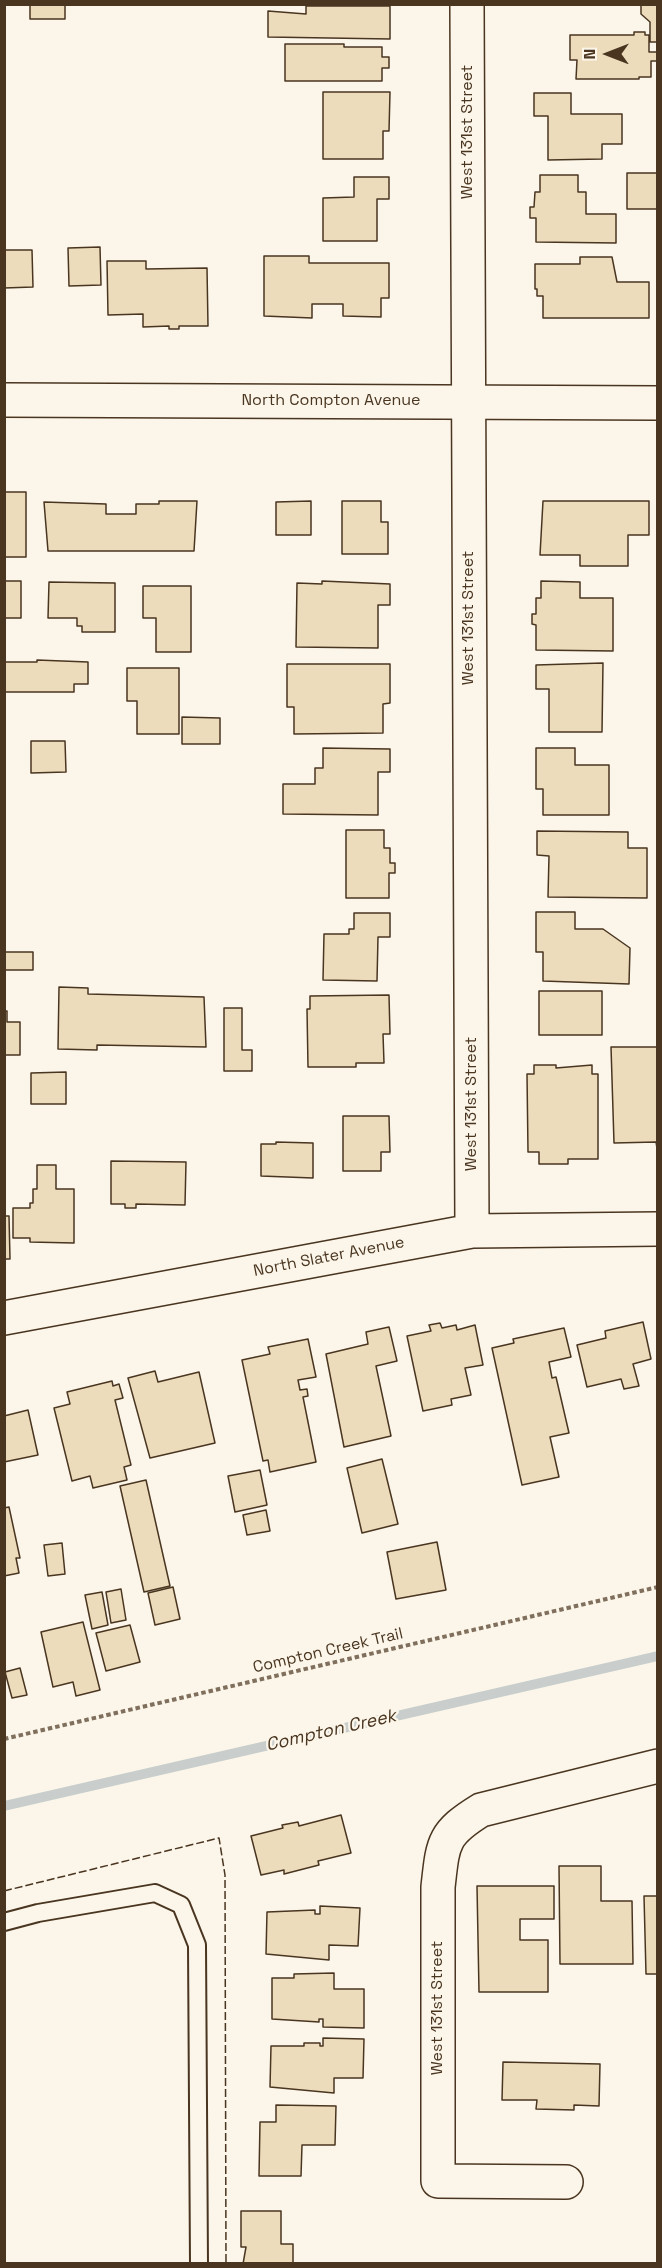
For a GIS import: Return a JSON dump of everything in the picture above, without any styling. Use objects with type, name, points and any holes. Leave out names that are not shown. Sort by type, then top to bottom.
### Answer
[{"type":"street","name":"West 131st Street","points":[[467,4],[472,1230]]},
{"type":"street","name":"North Compton Avenue","points":[[4,400],[657,403]]},
{"type":"street","name":"North Slater Avenue","points":[[4,1318],[472,1230],[657,1229]]},
{"type":"street","name":"West 131st Street","points":[[566,2182],[438,2181],[438,1887],[442,1852],[448,1836],[458,1824],[481,1810],[657,1766]]},
{"type":"lane","points":[[4,1922],[38,1912],[155,1893],[180,1905],[197,1945],[199,2264]]},
{"type":"path","name":"Compton Creek Trail","points":[[4,1739],[657,1587]]},
{"type":"building","points":[[30,4],[65,4],[65,19],[30,19]]},
{"type":"building","points":[[641,4],[658,4],[658,42],[650,42],[650,22],[641,14]]},
{"type":"building","points":[[306,6],[390,6],[390,39],[268,37],[268,11],[306,14]]},
{"type":"building","points":[[634,32],[645,32],[645,35],[649,35],[649,52],[658,52],[658,61],[651,61],[651,77],[576,79],[577,60],[570,60],[570,35],[634,35]]},
{"type":"building","points":[[285,44],[344,44],[344,47],[382,47],[382,57],[389,57],[389,68],[382,68],[382,81],[285,81]]},
{"type":"building","points":[[323,92],[390,92],[389,131],[383,131],[383,159],[323,159]]},
{"type":"building","points":[[534,93],[571,93],[571,114],[622,114],[622,144],[602,144],[602,159],[548,160],[548,116],[534,116]]},
{"type":"building","points":[[627,173],[658,173],[658,209],[627,209]]},
{"type":"building","points":[[540,175],[578,175],[578,192],[586,192],[586,214],[616,214],[616,243],[536,242],[536,218],[530,218],[530,207],[534,207],[535,192],[540,192]]},
{"type":"building","points":[[354,177],[389,177],[389,199],[377,199],[377,241],[323,241],[323,198],[354,197]]},
{"type":"building","points":[[100,247],[101,285],[69,286],[68,248]]},
{"type":"building","points":[[4,250],[32,250],[33,287],[4,288]]},
{"type":"building","points":[[264,256],[309,256],[309,263],[389,263],[389,298],[381,298],[381,317],[343,316],[343,304],[312,304],[312,318],[264,316]]},
{"type":"building","points":[[580,257],[612,257],[617,282],[649,282],[649,318],[543,318],[543,296],[537,296],[537,289],[535,289],[535,264],[580,264]]},
{"type":"building","points":[[107,261],[146,261],[146,269],[207,268],[208,326],[179,326],[179,329],[169,329],[169,326],[143,327],[143,314],[108,315]]},
{"type":"building","points":[[4,492],[26,492],[26,557],[4,557]]},
{"type":"building","points":[[159,501],[197,501],[194,551],[48,551],[44,502],[106,504],[106,514],[136,514],[136,504],[159,504]]},
{"type":"building","points":[[311,501],[311,535],[276,535],[276,502]]},
{"type":"building","points":[[342,501],[381,501],[381,522],[388,522],[388,554],[342,554]]},
{"type":"building","points":[[543,501],[649,501],[649,535],[628,535],[628,566],[580,566],[580,555],[540,555]]},
{"type":"building","points":[[4,581],[21,581],[21,618],[4,618]]},
{"type":"building","points":[[322,581],[390,584],[390,605],[378,605],[378,648],[296,647],[297,583],[322,584]]},
{"type":"building","points":[[541,581],[580,582],[580,598],[613,598],[613,651],[536,650],[536,625],[532,624],[532,614],[536,614],[536,598],[541,598]]},
{"type":"building","points":[[49,582],[115,583],[115,632],[82,632],[82,626],[77,626],[77,618],[48,618]]},
{"type":"building","points":[[143,586],[191,586],[191,652],[156,652],[156,618],[143,618]]},
{"type":"building","points":[[37,660],[88,662],[88,684],[74,684],[74,692],[4,692],[4,662],[37,662]]},
{"type":"building","points":[[603,663],[602,732],[549,732],[549,689],[536,689],[536,665]]},
{"type":"building","points":[[287,664],[390,664],[390,703],[383,704],[383,733],[294,734],[294,707],[287,707]]},
{"type":"building","points":[[127,668],[179,668],[179,734],[137,734],[137,701],[127,701]]},
{"type":"building","points":[[182,717],[220,718],[220,744],[182,744]]},
{"type":"building","points":[[31,741],[65,741],[66,772],[31,773]]},
{"type":"building","points":[[323,748],[390,749],[390,772],[378,772],[378,815],[283,814],[283,784],[315,784],[315,768],[323,768]]},
{"type":"building","points":[[536,748],[575,748],[575,765],[609,765],[609,815],[543,815],[543,789],[536,789]]},
{"type":"building","points":[[346,830],[384,830],[384,848],[390,848],[390,863],[395,863],[395,873],[389,873],[389,898],[346,898]]},
{"type":"building","points":[[537,831],[628,832],[628,848],[647,848],[647,898],[548,897],[549,856],[537,855]]},
{"type":"building","points":[[536,912],[575,912],[575,929],[603,929],[630,948],[629,984],[543,981],[543,952],[536,952]]},
{"type":"building","points":[[354,913],[390,913],[390,937],[378,937],[377,981],[323,980],[324,934],[349,934],[349,929],[354,929]]},
{"type":"building","points":[[4,952],[33,952],[33,970],[4,970]]},
{"type":"building","points":[[59,987],[88,988],[88,994],[204,997],[206,1047],[97,1045],[97,1050],[58,1049]]},
{"type":"building","points":[[539,991],[602,991],[602,1035],[539,1035]]},
{"type":"building","points":[[389,995],[390,1034],[383,1034],[384,1063],[356,1063],[356,1067],[308,1067],[307,1009],[310,1009],[310,996]]},
{"type":"building","points":[[224,1008],[242,1008],[242,1050],[252,1050],[252,1071],[224,1071]]},
{"type":"building","points":[[4,1011],[7,1011],[7,1022],[20,1022],[20,1055],[4,1055]]},
{"type":"building","points":[[611,1047],[658,1047],[658,1155],[656,1142],[614,1143]]},
{"type":"building","points":[[534,1065],[556,1065],[556,1068],[592,1065],[592,1074],[598,1074],[598,1159],[568,1159],[568,1164],[539,1164],[539,1152],[528,1152],[527,1074],[534,1074]]},
{"type":"building","points":[[66,1072],[66,1104],[31,1104],[31,1073]]},
{"type":"building","points":[[343,1116],[389,1116],[390,1152],[381,1152],[381,1171],[343,1171]]},
{"type":"building","points":[[276,1142],[313,1143],[313,1178],[261,1176],[261,1144],[276,1144]]},
{"type":"building","points":[[111,1161],[186,1162],[185,1205],[136,1204],[136,1208],[125,1208],[125,1204],[111,1204]]},
{"type":"building","points":[[37,1165],[56,1165],[56,1189],[74,1189],[74,1243],[30,1242],[30,1238],[13,1238],[13,1208],[30,1208],[30,1203],[33,1203],[33,1189],[37,1189]]},
{"type":"building","points":[[4,1216],[9,1216],[10,1259],[4,1259]]},
{"type":"building","points":[[643,1322],[651,1359],[633,1364],[639,1386],[624,1389],[621,1379],[587,1387],[577,1345],[606,1338],[605,1331]]},
{"type":"building","points":[[440,1323],[442,1328],[456,1325],[457,1330],[475,1325],[483,1365],[465,1368],[471,1395],[451,1399],[452,1405],[423,1411],[407,1336],[431,1331],[429,1325]]},
{"type":"building","points":[[389,1327],[397,1361],[376,1366],[391,1436],[344,1447],[326,1354],[368,1344],[366,1332]]},
{"type":"building","points":[[564,1328],[571,1357],[549,1362],[552,1378],[556,1377],[569,1433],[550,1437],[559,1477],[522,1485],[492,1348],[514,1343],[513,1339]]},
{"type":"building","points":[[308,1339],[316,1377],[298,1380],[300,1390],[307,1389],[308,1396],[303,1397],[316,1462],[270,1472],[268,1460],[263,1461],[242,1360],[270,1354],[268,1347]]},
{"type":"building","points":[[155,1371],[158,1382],[199,1372],[215,1443],[150,1458],[128,1378]]},
{"type":"building","points":[[112,1381],[113,1386],[119,1384],[123,1398],[115,1400],[131,1465],[124,1467],[127,1480],[93,1488],[90,1476],[72,1481],[54,1408],[70,1404],[67,1392]]},
{"type":"building","points":[[28,1410],[38,1455],[4,1462],[4,1416]]},
{"type":"building","points":[[382,1459],[398,1524],[362,1533],[347,1468]]},
{"type":"building","points":[[260,1470],[267,1505],[235,1512],[228,1476]]},
{"type":"building","points":[[146,1480],[170,1586],[144,1592],[120,1486]]},
{"type":"building","points":[[9,1507],[20,1558],[16,1558],[19,1573],[4,1576],[4,1508]]},
{"type":"building","points":[[266,1510],[270,1531],[247,1535],[243,1515]]},
{"type":"building","points":[[437,1542],[446,1590],[396,1599],[387,1552]]},
{"type":"building","points":[[62,1543],[65,1574],[48,1576],[44,1545]]},
{"type":"building","points":[[173,1587],[180,1619],[155,1625],[148,1593]]},
{"type":"building","points":[[121,1589],[126,1620],[111,1623],[106,1592]]},
{"type":"building","points":[[102,1592],[108,1625],[92,1629],[85,1595]]},
{"type":"building","points":[[83,1622],[100,1690],[76,1696],[73,1682],[53,1687],[41,1632]]},
{"type":"building","points":[[130,1625],[140,1662],[106,1671],[96,1633]]},
{"type":"building","points":[[20,1668],[27,1695],[12,1698],[5,1672]]},
{"type":"building","points":[[341,1815],[351,1853],[318,1861],[319,1865],[284,1874],[284,1870],[261,1875],[251,1836],[283,1828],[282,1825],[298,1822],[299,1826]]},
{"type":"building","points":[[559,1866],[601,1866],[601,1901],[632,1901],[633,1964],[560,1964]]},
{"type":"building","points":[[477,1886],[554,1886],[554,1919],[520,1919],[520,1940],[548,1940],[548,1992],[479,1992]]},
{"type":"building","points":[[644,1896],[658,1896],[658,1974],[646,1974]]},
{"type":"building","points":[[320,1906],[360,1908],[358,1946],[329,1945],[329,1960],[266,1954],[267,1912],[315,1910],[315,1914],[320,1914]]},
{"type":"building","points":[[334,1973],[334,1989],[364,1989],[364,2028],[323,2027],[323,2019],[319,2019],[319,2022],[272,2019],[272,1978],[294,1978],[294,1974]]},
{"type":"building","points":[[323,2038],[364,2039],[363,2078],[334,2078],[334,2093],[270,2087],[271,2046],[304,2046],[304,2043],[320,2043],[320,2046],[323,2046]]},
{"type":"building","points":[[503,2062],[600,2064],[599,2106],[574,2105],[574,2110],[536,2109],[537,2100],[502,2100]]},
{"type":"building","points":[[276,2105],[336,2106],[335,2145],[302,2145],[301,2176],[259,2176],[260,2122],[276,2122]]},
{"type":"building","points":[[241,2211],[281,2211],[281,2244],[293,2244],[293,2264],[243,2264],[246,2247],[241,2247]]},
{"type":"waterway","name":"Compton Creek","points":[[4,1806],[658,1656]]},
{"type":"fence","points":[[4,1891],[219,1838],[225,1875],[226,2264]]}]
